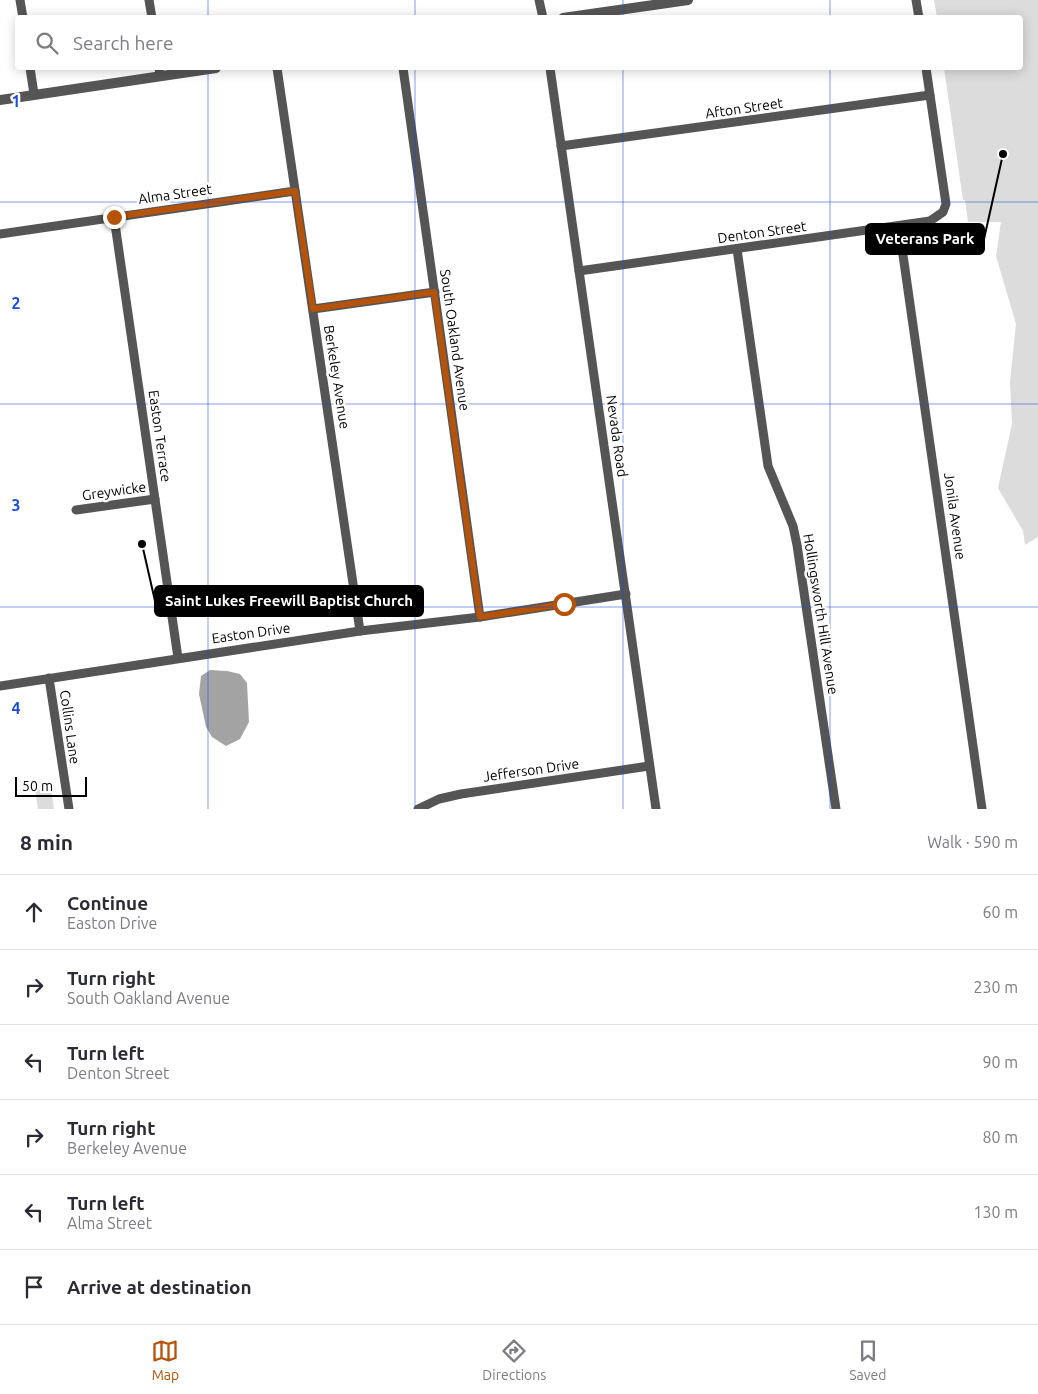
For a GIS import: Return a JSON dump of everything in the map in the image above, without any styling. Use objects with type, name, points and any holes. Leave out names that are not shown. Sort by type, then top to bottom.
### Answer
[{"type":"street","points":[[20,0],[22,15]]},
{"type":"street","points":[[149,0],[152,15]]},
{"type":"street","points":[[540,0],[542,15]]},
{"type":"street","points":[[584,15],[688,0]]},
{"type":"street","points":[[916,0],[918,15]]},
{"type":"street","points":[[30,70],[34,94]]},
{"type":"street","points":[[0,100],[160,71],[179,70]]},
{"type":"street","name":"Berkeley Avenue","points":[[277,70],[360,631]]},
{"type":"street","name":"South Oakland Avenue","points":[[403,70],[480,617]]},
{"type":"street","name":"Nevada Road","points":[[550,70],[656,809]]},
{"type":"street","points":[[926,70],[930,95]]},
{"type":"street","name":"Afton Street","points":[[561,146],[930,95]]},
{"type":"street","name":"Denton Street","points":[[580,271],[930,221],[943,212],[946,204],[930,95]]},
{"type":"street","name":"Alma Street","points":[[0,234],[295,191]]},
{"type":"street","name":"Easton Terrace","points":[[114,217],[178,658]]},
{"type":"street","name":"Jonila Avenue","points":[[899,226],[982,809]]},
{"type":"street","name":"Hollingsworth Hill Avenue","points":[[737,249],[768,466],[793,526],[797,545],[836,809]]},
{"type":"street","points":[[313,309],[434,292]]},
{"type":"street","name":"Greywicke","points":[[76,510],[155,499]]},
{"type":"street","name":"Easton Drive","points":[[0,686],[360,631],[480,617],[626,594]]},
{"type":"street","name":"Collins Lane","points":[[49,678],[68,809]]},
{"type":"street","name":"Jefferson Drive","points":[[418,809],[439,799],[461,794],[650,766]]},
{"type":"shaded area","points":[[934,0],[1038,0],[1038,537],[1025,545],[1023,531],[998,488],[1012,424],[1010,382],[1016,324],[996,256],[1001,222],[968,222],[965,200],[963,200],[944,70],[1023,70],[1023,15],[937,15]]},
{"type":"shaded area","points":[[210,670],[240,674],[247,683],[249,722],[240,739],[226,746],[212,737],[206,727],[199,694],[201,676]]},
{"type":"shaded area","points":[[51,789],[54,809],[38,809],[35,790]]},
{"type":"place","name":"Veterans Park","points":[[1003,154]]},
{"type":"place","name":"Saint Lukes Freewill Baptist Church","points":[[142,544]]},
{"type":"route","points":[[114,217],[295,191],[313,309],[434,292],[480,617],[564,604]]}]
